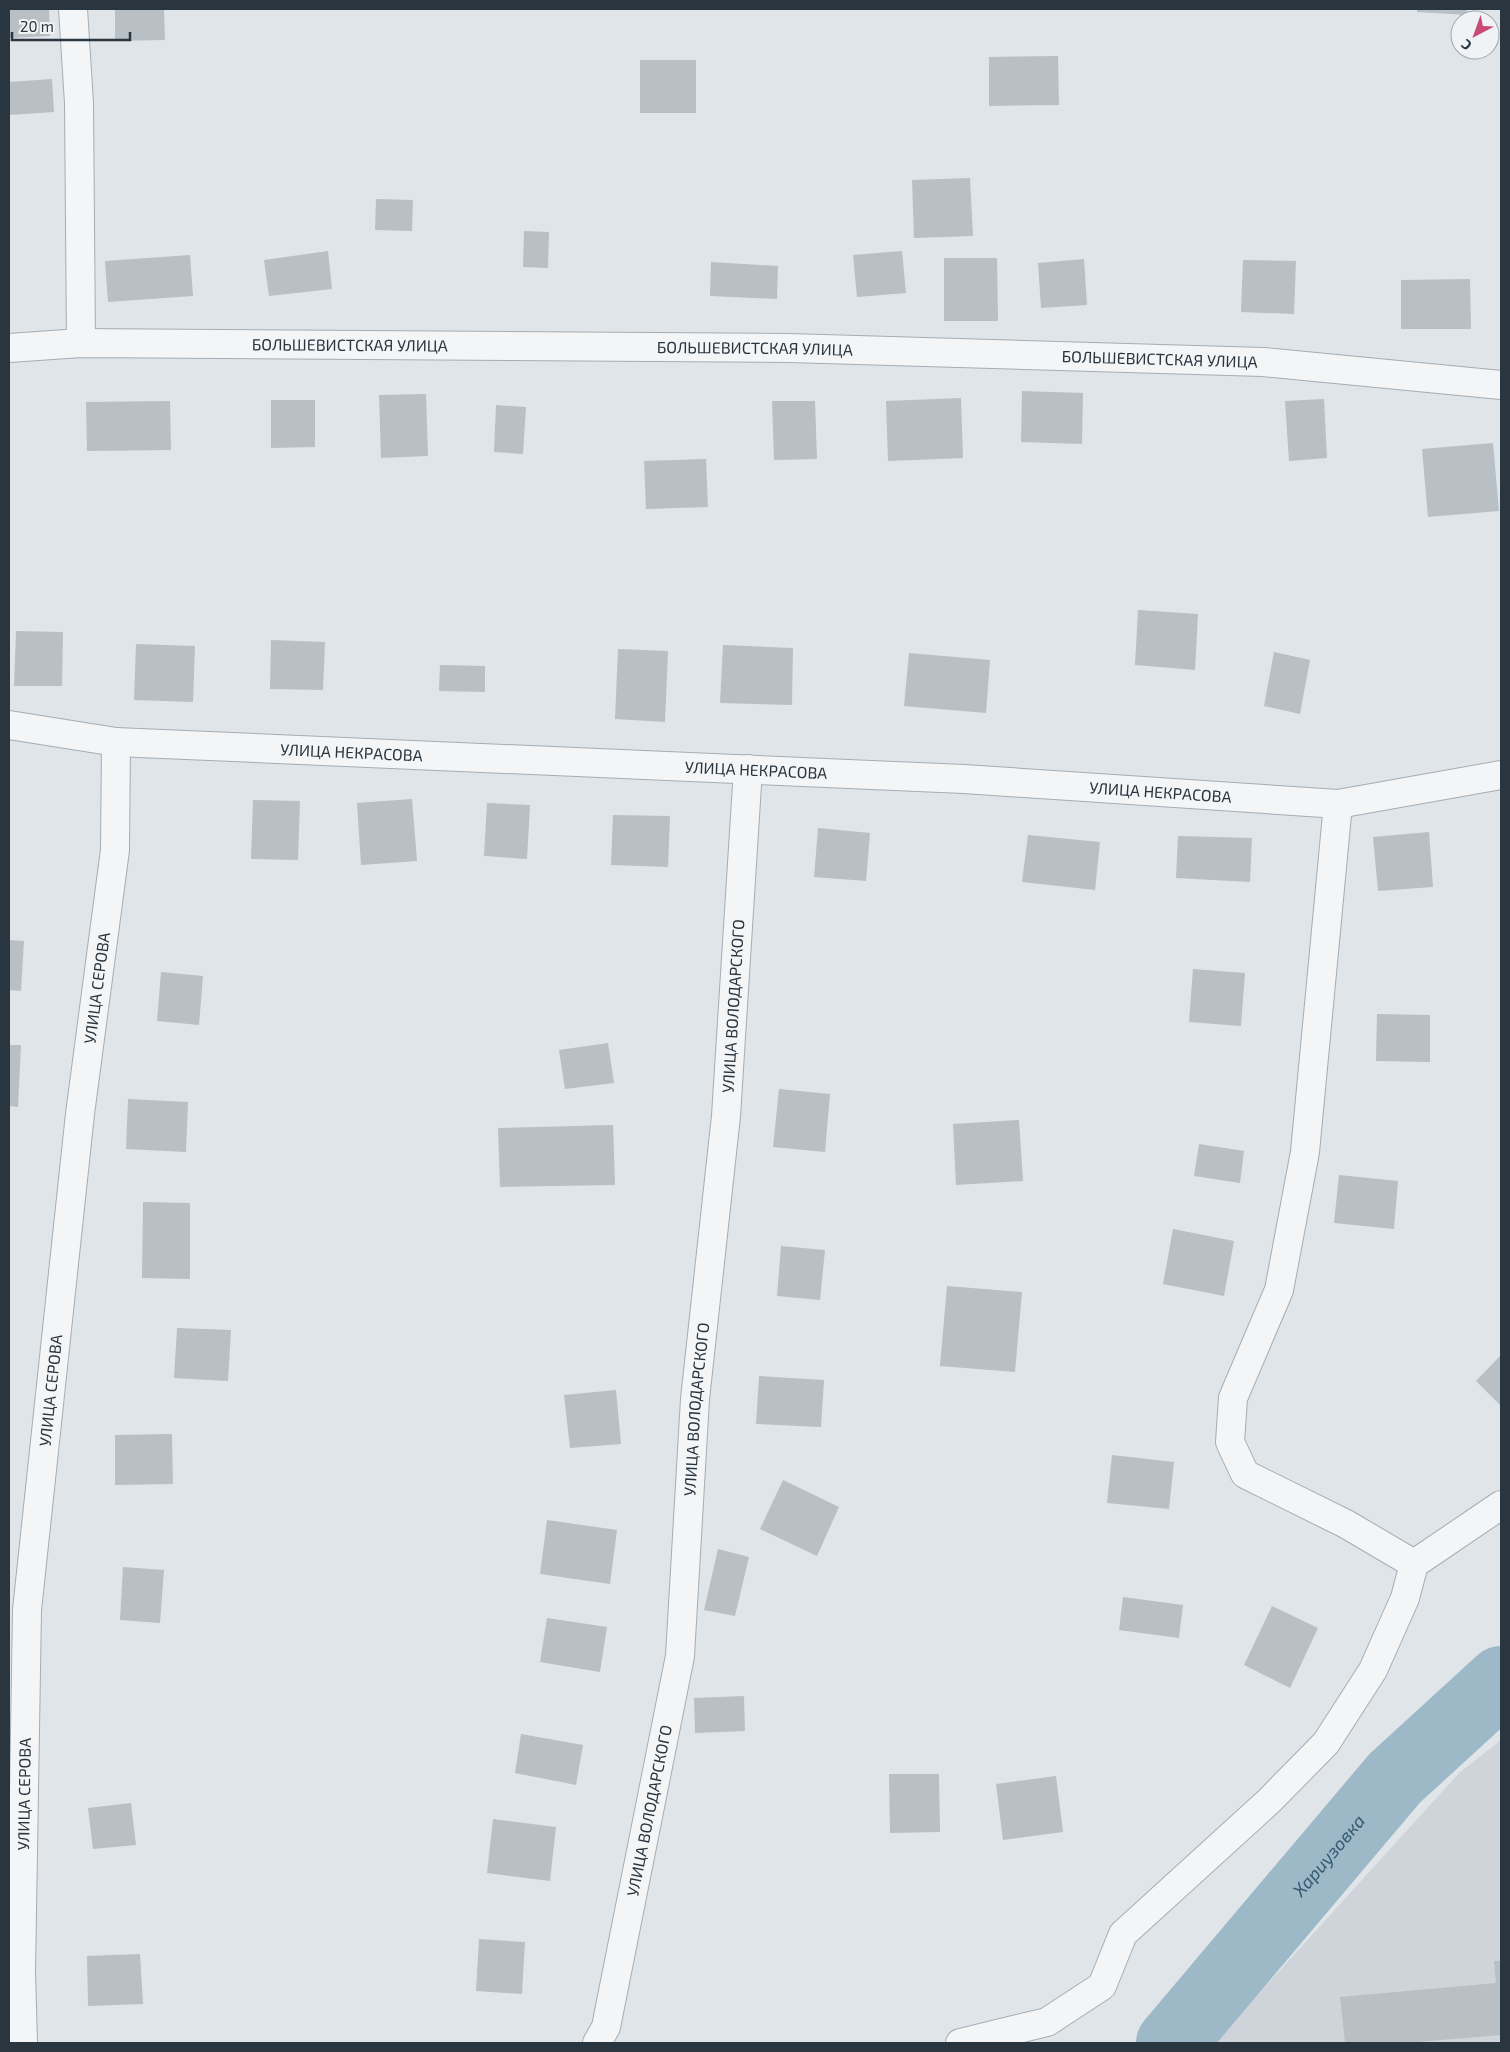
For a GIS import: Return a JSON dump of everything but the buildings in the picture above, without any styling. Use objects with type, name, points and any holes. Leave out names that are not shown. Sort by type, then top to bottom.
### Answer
[{"type":"street","points":[[73,9],[79,103],[81,343]]},
{"type":"street","name":"БОЛЬШЕВИСТСКАЯ УЛИЦА","points":[[9,348],[81,343],[789,348],[1253,361],[1501,385]]},
{"type":"street","name":"УЛИЦА НЕКРАСОВА","points":[[9,726],[116,742],[964,779],[1338,804],[1501,775]]},
{"type":"street","name":"УЛИЦА СЕРОВА","points":[[23,2043],[21,1973],[27,1610],[80,1114],[115,850],[116,742]]},
{"type":"street","name":"УЛИЦА ВОЛОДАРСКОГО","points":[[597,2043],[606,2027],[680,1656],[695,1399],[726,1116],[748,769]]},
{"type":"street","points":[[1338,804],[1305,1152],[1279,1290],[1233,1398],[1230,1442],[1246,1474],[1346,1524],[1414,1564]]},
{"type":"street","points":[[960,2043],[1047,2022],[1102,1986],[1124,1934],[1269,1801],[1326,1742],[1372,1670],[1405,1598],[1414,1564],[1501,1505]]},
{"type":"shaded area","points":[[1501,1740],[1501,2043],[1214,2043],[1459,1773]]},
{"type":"waterway","name":"Хариузовка","points":[[1171,2043],[1395,1778],[1501,1681]]}]
